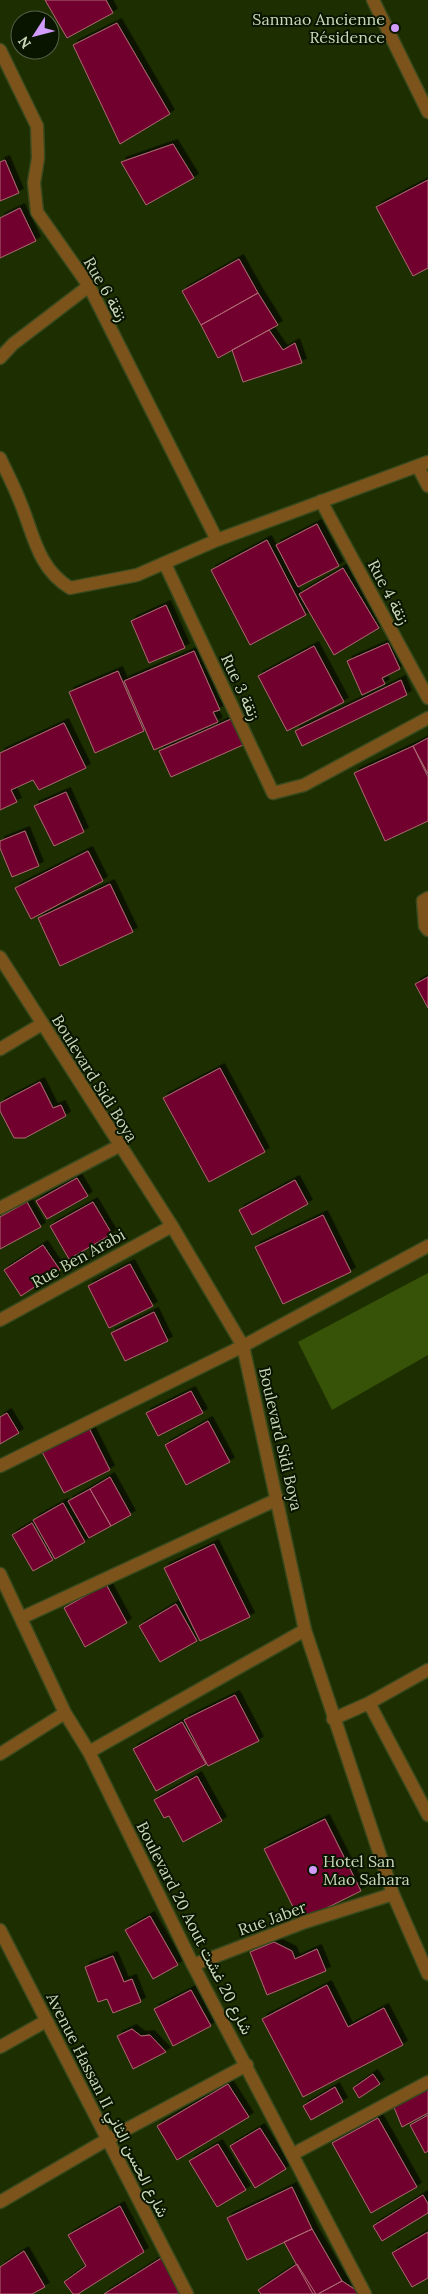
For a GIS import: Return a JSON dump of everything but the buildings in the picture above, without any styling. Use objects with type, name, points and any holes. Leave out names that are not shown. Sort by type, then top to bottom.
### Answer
[{"type":"street","points":[[373,0],[428,112]]},
{"type":"street","name":"Rue 6 زنقة","points":[[0,50],[37,126],[38,158],[34,183],[37,212],[89,286],[217,540]]},
{"type":"street","points":[[0,358],[13,344],[89,286]]},
{"type":"street","points":[[0,458],[22,504],[34,544],[58,581],[70,588],[137,575],[217,540],[423,464],[428,486]]},
{"type":"street","name":"Rue 4 زنقة","points":[[321,501],[428,698]]},
{"type":"street","name":"Rue 3 زنقة","points":[[165,564],[273,793],[304,785],[428,718]]},
{"type":"street","points":[[428,898],[423,900],[425,926],[428,930]]},
{"type":"street","name":"Boulevard Sidi Boya","points":[[0,957],[119,1146],[172,1226],[243,1346],[305,1630],[393,1894],[428,1974]]},
{"type":"street","points":[[0,1049],[42,1024]]},
{"type":"street","points":[[0,1208],[119,1146]]},
{"type":"street","name":"Rue Ben Arabi","points":[[0,1320],[172,1226]]},
{"type":"street","points":[[0,1466],[243,1346],[428,1246]]},
{"type":"street","points":[[21,1618],[278,1500]]},
{"type":"street","name":"Boulevard 20 Aout شارع 20 غشت","points":[[0,1574],[65,1713],[89,1752],[192,1965],[365,2294]]},
{"type":"street","points":[[89,1752],[305,1630]]},
{"type":"street","points":[[334,1719],[369,1703],[428,1670]]},
{"type":"street","points":[[369,1703],[428,1814]]},
{"type":"street","points":[[0,1754],[65,1713]]},
{"type":"street","name":"Rue Jaber","points":[[192,1965],[305,1922],[393,1894]]},
{"type":"street","name":"Avenue Hassan II شارع الحسن الثاني","points":[[0,1930],[187,2294]]},
{"type":"street","points":[[0,2046],[46,2021]]},
{"type":"street","points":[[0,2202],[108,2139],[246,2065]]},
{"type":"street","points":[[293,2154],[428,2082]]},
{"type":"green space","points":[[428,1273],[428,1355],[332,1410],[298,1342]]},
{"type":"place","name":"Sanmao Ancienne Résidence","points":[[395,28]]},
{"type":"place","name":"Hotel San Mao Sahara","points":[[313,1870]]}]
